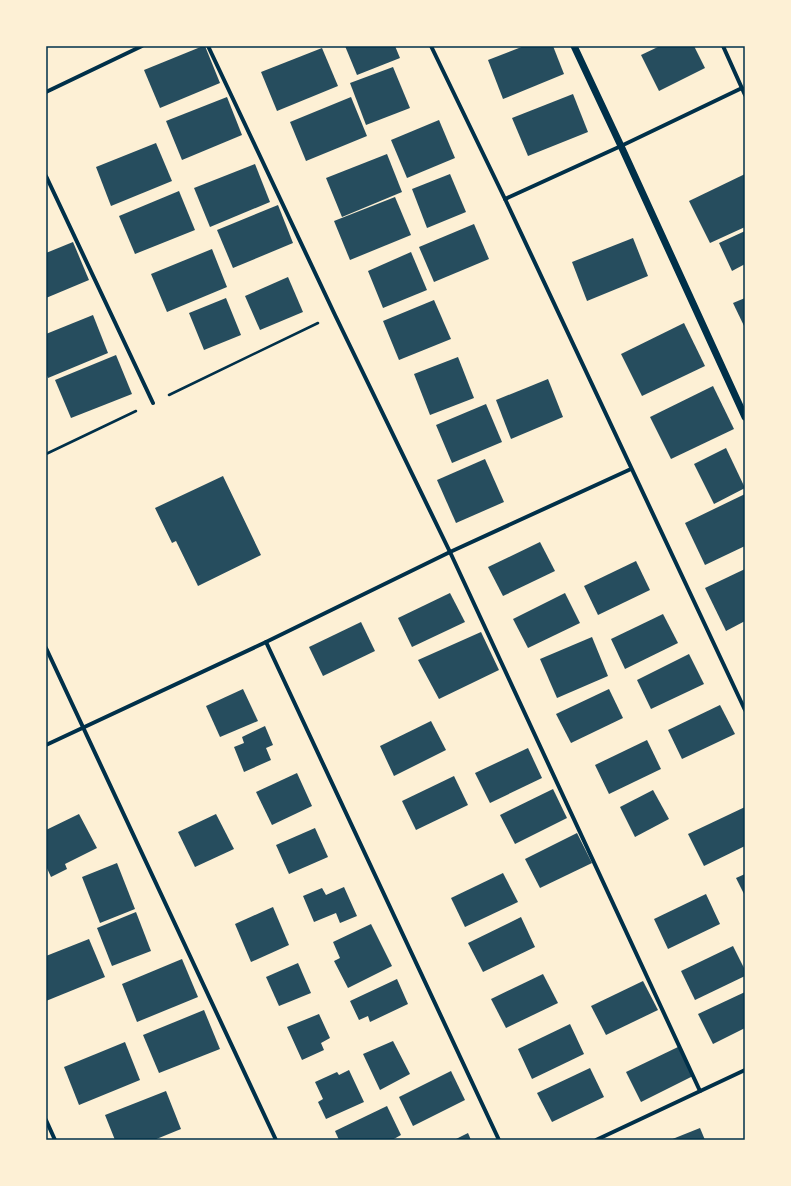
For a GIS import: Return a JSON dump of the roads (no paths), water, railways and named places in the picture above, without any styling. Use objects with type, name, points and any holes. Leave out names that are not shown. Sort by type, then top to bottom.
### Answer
[{"type":"street","points":[[46,92],[142,46]]},
{"type":"street","points":[[208,46],[335,315],[450,552],[700,1091]]},
{"type":"street","points":[[431,46],[505,199],[745,710]]},
{"type":"street","points":[[574,46],[745,417]]},
{"type":"street","points":[[723,46],[745,94]]},
{"type":"street","points":[[505,199],[621,146],[742,88]]},
{"type":"street","points":[[46,176],[153,403]]},
{"type":"street","points":[[46,745],[266,642],[450,552],[631,469]]},
{"type":"street","points":[[266,642],[499,1140]]},
{"type":"street","points":[[46,648],[276,1140]]},
{"type":"street","points":[[596,1140],[745,1070]]},
{"type":"street","points":[[46,1120],[55,1140]]}]
